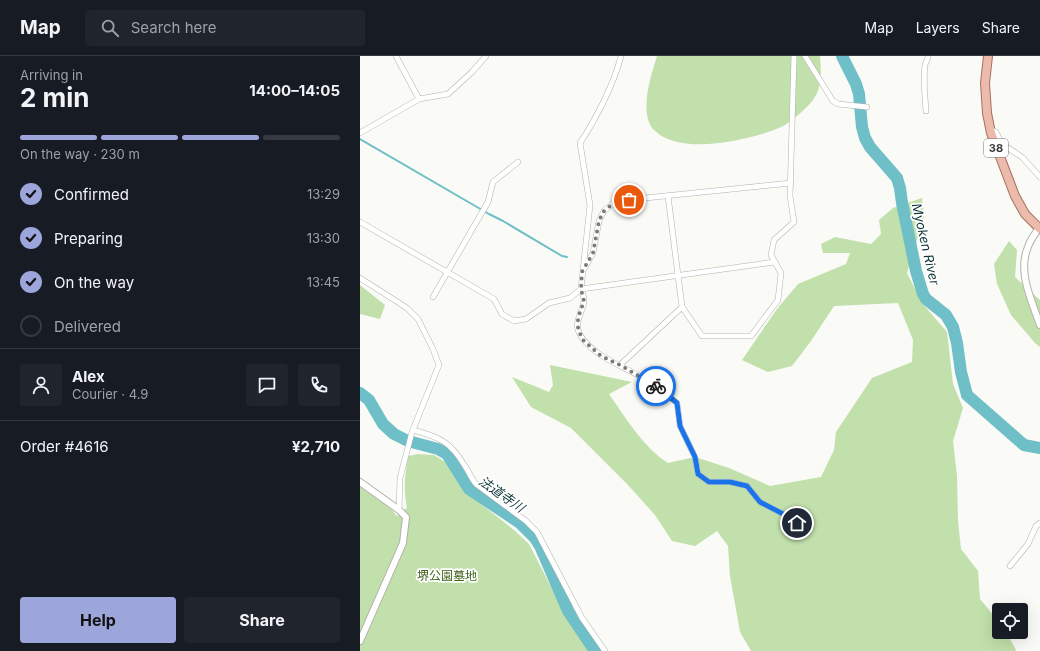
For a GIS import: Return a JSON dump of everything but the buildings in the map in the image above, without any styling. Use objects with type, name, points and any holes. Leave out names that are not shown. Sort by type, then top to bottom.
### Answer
[{"type":"main road","name":"38","points":[[988,56],[985,83],[990,130],[1014,196],[1025,214],[1039,228]]},
{"type":"street","points":[[396,56],[419,99]]},
{"type":"street","points":[[360,133],[419,99],[448,94],[472,72],[486,56]]},
{"type":"street","points":[[621,56],[618,67],[593,123],[580,143],[590,205],[582,272],[581,289],[584,301],[578,318],[578,328],[582,339],[601,356],[654,384],[677,403],[680,426],[695,457],[698,474],[709,482],[730,482],[747,486],[760,502],[791,518],[803,529]]},
{"type":"street","points":[[668,196],[682,307],[702,336],[751,336],[778,300],[781,273],[771,255],[774,240],[794,222],[790,196],[794,56]]},
{"type":"street","points":[[805,56],[833,101],[838,104],[867,107]]},
{"type":"street","points":[[926,111],[924,91],[925,63],[928,56]]},
{"type":"street","points":[[990,130],[996,132],[1002,144],[1022,157],[1040,177]]},
{"type":"street","points":[[433,297],[488,202],[493,182],[518,162]]},
{"type":"street","points":[[582,272],[593,253],[599,221],[604,211],[616,201],[791,183]]},
{"type":"street","points":[[360,222],[494,299],[502,314],[514,321],[526,319],[549,303],[570,298],[581,289],[775,262]]},
{"type":"street","points":[[1039,228],[1028,247],[1025,257],[1024,274],[1040,325]]},
{"type":"street","points":[[360,278],[407,308],[418,319],[433,349],[439,366],[412,431],[400,478],[399,510]]},
{"type":"street","points":[[620,365],[682,307]]},
{"type":"street","points":[[412,431],[435,436],[448,444],[465,466],[476,484],[526,521],[537,532],[582,618],[605,651]]},
{"type":"street","points":[[360,482],[399,510],[406,517],[403,543],[360,642]]},
{"type":"street","points":[[1010,566],[1028,544],[1036,526],[1040,523]]},
{"type":"green space","points":[[657,56],[820,56],[820,84],[813,100],[803,111],[781,127],[737,140],[720,143],[687,144],[672,141],[660,135],[653,129],[649,122],[647,103],[649,83]]},
{"type":"green space","points":[[922,198],[924,217],[907,273],[922,303],[947,332],[953,384],[963,408],[953,441],[957,475],[958,521],[961,549],[978,571],[980,599],[992,614],[992,639],[1010,639],[1016,651],[751,651],[740,632],[730,576],[728,546],[717,531],[695,546],[672,541],[655,515],[628,485],[571,428],[531,407],[512,377],[549,392],[553,385],[550,365],[632,382],[609,394],[643,441],[659,457],[668,463],[695,457],[729,468],[770,486],[821,477],[834,450],[836,432],[872,378],[912,362],[913,340],[898,303],[834,306],[811,341],[792,366],[768,372],[742,360],[777,309],[798,284],[846,264],[850,253],[823,253],[821,244],[835,237],[871,244],[881,234],[879,220],[893,208]]},
{"type":"green space","points":[[1009,241],[1017,250],[1015,277],[1040,300],[1040,347],[1011,315],[997,284],[994,264]]},
{"type":"green space","points":[[360,285],[385,305],[380,319],[360,314]]},
{"type":"green space","name":"堺公園墓地","points":[[418,454],[434,455],[445,462],[467,493],[514,530],[529,544],[568,620],[590,651],[360,651],[360,487],[391,509],[397,516],[407,508],[405,482],[408,456]]},
{"type":"waterway","name":"Myoken River","points":[[842,56],[856,84],[859,94],[862,127],[865,138],[870,147],[897,178],[916,271],[923,294],[926,299],[946,315],[953,327],[961,372],[967,395],[1024,445],[1040,448]]},
{"type":"waterway","points":[[360,139],[562,256],[567,257]]},
{"type":"waterway","name":"法道寺川","points":[[360,393],[369,400],[383,424],[394,434],[408,441],[438,449],[447,454],[469,489],[520,523],[535,538],[540,546],[568,611],[595,651]]},
{"type":"way so far","points":[[629,200],[616,201],[604,211],[599,221],[593,253],[582,272],[581,289],[584,301],[578,318],[578,328],[582,339],[601,356],[656,386]]},
{"type":"route","points":[[656,386],[677,403],[680,426],[695,457],[698,474],[709,482],[730,482],[747,486],[760,502],[791,518],[797,523]]}]
